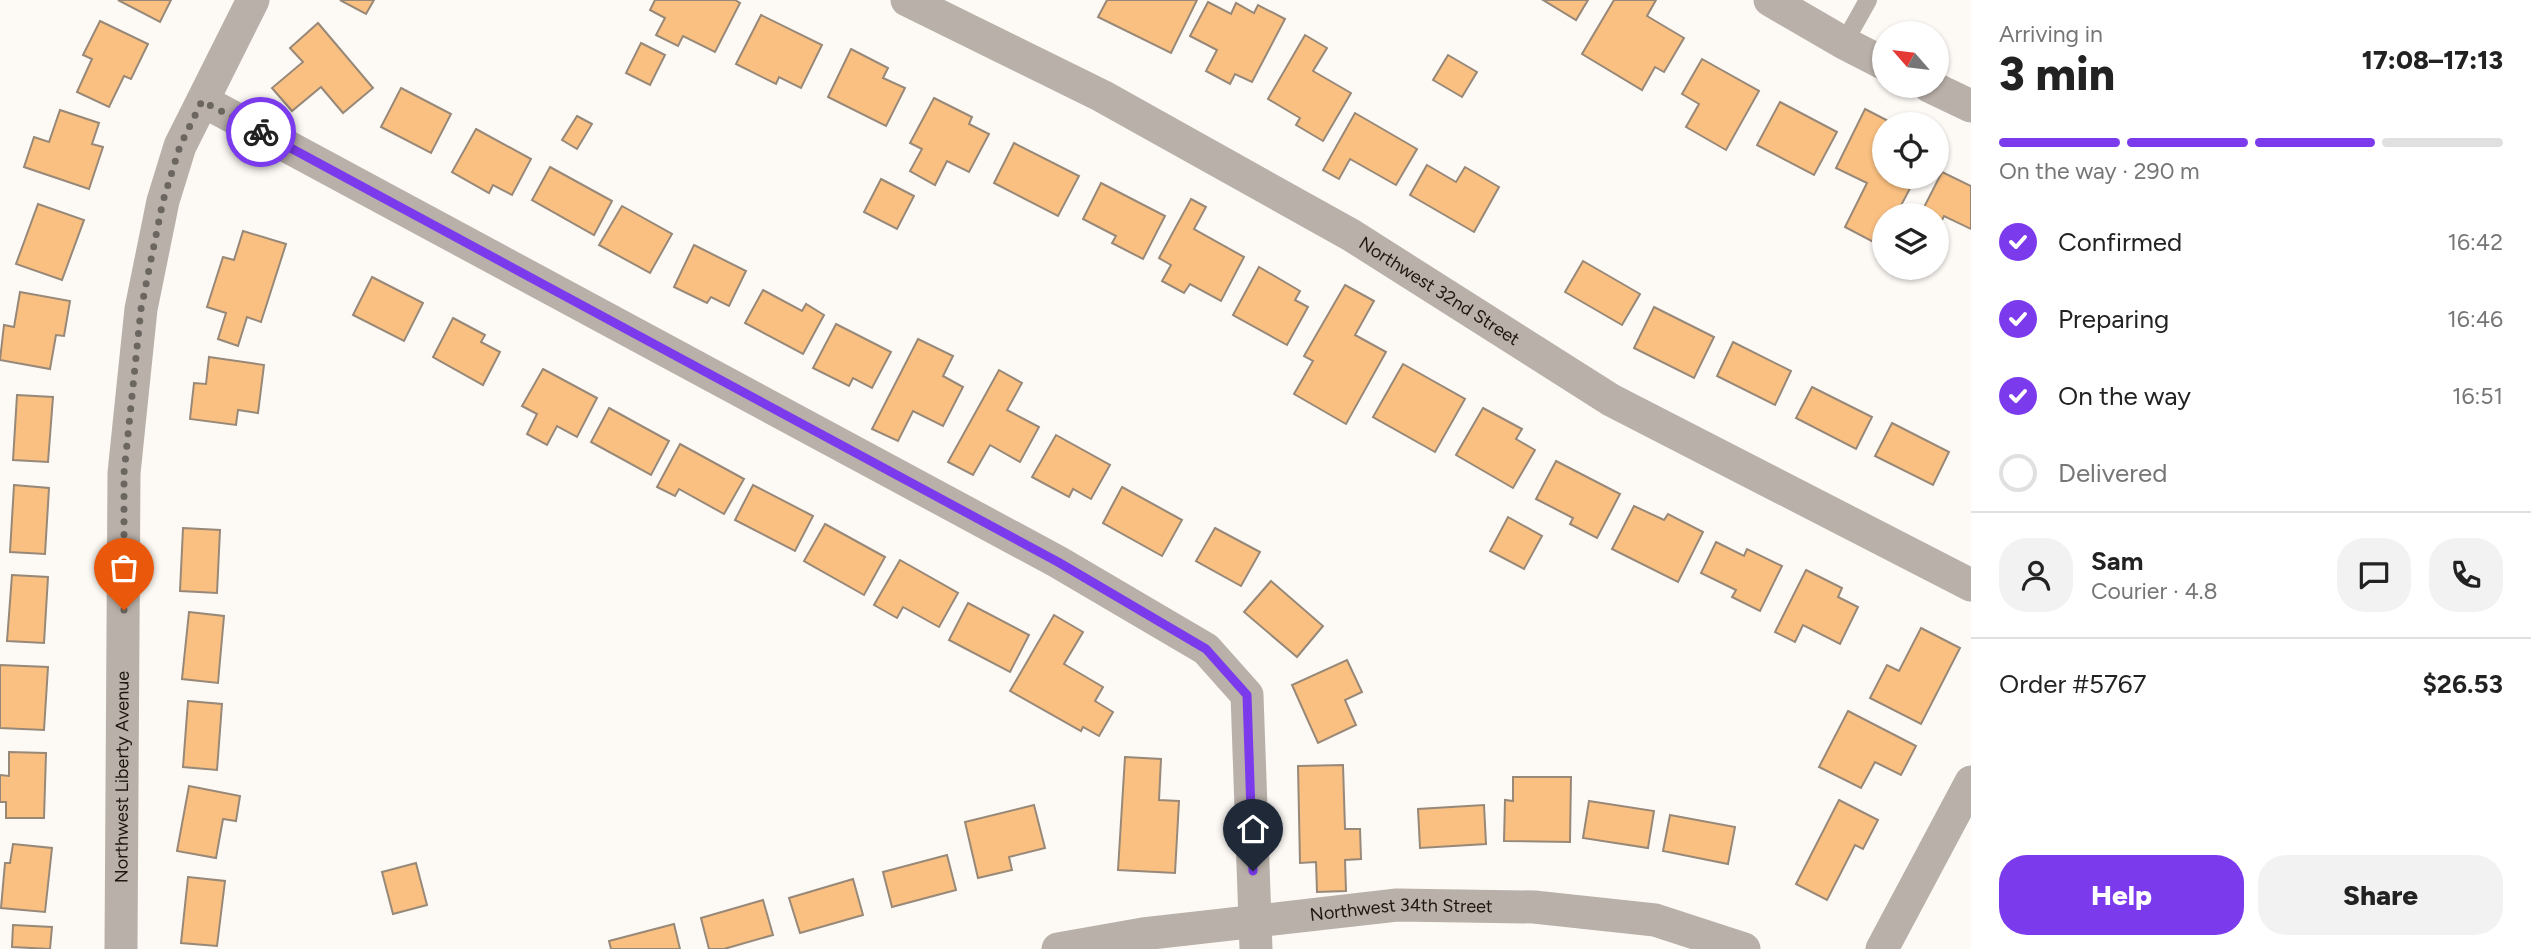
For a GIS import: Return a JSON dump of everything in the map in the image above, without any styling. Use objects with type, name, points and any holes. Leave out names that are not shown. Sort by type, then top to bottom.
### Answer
[{"type":"street","name":"Northwest Liberty Avenue","points":[[121,949],[124,473],[141,309],[163,201],[180,146],[253,0]]},
{"type":"street","name":"Northwest 32nd Street","points":[[907,0],[1102,96],[1351,235],[1611,400],[1971,585]]},
{"type":"street","points":[[1770,0],[1872,57]]},
{"type":"street","points":[[1950,96],[1971,107]]},
{"type":"street","points":[[202,101],[1058,562],[1206,649],[1247,695],[1256,935]]},
{"type":"street","points":[[1882,949],[1971,782]]},
{"type":"street","name":"Northwest 34th Street","points":[[1058,949],[1143,934],[1256,935],[1397,905],[1534,907],[1655,920],[1744,949]]},
{"type":"lane","points":[[1844,43],[1868,0]]},
{"type":"building","points":[[118,0],[171,0],[160,22]]},
{"type":"building","points":[[340,0],[374,0],[366,14]]},
{"type":"building","points":[[655,0],[735,0],[740,3],[715,52],[683,36],[678,46],[656,35],[665,18],[650,10]]},
{"type":"building","points":[[1107,0],[1197,0],[1171,53],[1098,17]]},
{"type":"building","points":[[1543,0],[1588,0],[1576,20]]},
{"type":"building","points":[[1614,0],[1656,0],[1647,16],[1684,38],[1664,72],[1655,67],[1642,90],[1582,54]]},
{"type":"building","points":[[1208,2],[1231,14],[1236,3],[1254,13],[1258,5],[1285,19],[1252,82],[1235,74],[1230,84],[1206,71],[1217,50],[1190,36]]},
{"type":"building","points":[[761,15],[822,45],[801,88],[779,77],[776,84],[736,64]]},
{"type":"building","points":[[100,21],[148,44],[131,79],[124,76],[109,107],[77,92],[92,59],[83,55]]},
{"type":"building","points":[[318,23],[373,88],[343,113],[321,87],[292,111],[272,88],[303,62],[290,48]]},
{"type":"building","points":[[1305,35],[1327,48],[1313,71],[1351,93],[1323,141],[1296,125],[1300,118],[1268,99]]},
{"type":"building","points":[[641,43],[665,55],[650,85],[626,73]]},
{"type":"building","points":[[851,49],[888,68],[883,78],[905,88],[886,126],[828,97]]},
{"type":"building","points":[[1448,55],[1477,72],[1462,97],[1433,80]]},
{"type":"building","points":[[1702,59],[1759,91],[1726,150],[1686,127],[1699,104],[1682,94]]},
{"type":"building","points":[[401,88],[451,114],[431,153],[381,127]]},
{"type":"building","points":[[934,98],[972,117],[969,124],[989,134],[969,172],[947,161],[935,185],[910,171],[922,149],[910,143]]},
{"type":"building","points":[[1780,102],[1837,132],[1814,175],[1757,145]]},
{"type":"building","points":[[1865,109],[1872,113],[1872,189],[1910,189],[1902,203],[1872,203],[1872,241],[1845,227],[1867,183],[1836,168]]},
{"type":"building","points":[[60,110],[99,123],[92,144],[103,147],[89,189],[24,167],[34,137],[49,142]]},
{"type":"building","points":[[1355,113],[1417,149],[1396,185],[1350,159],[1339,179],[1323,170]]},
{"type":"building","points":[[577,116],[592,124],[577,149],[562,140]]},
{"type":"building","points":[[476,129],[531,159],[512,195],[493,185],[489,193],[452,172]]},
{"type":"building","points":[[1014,143],[1079,176],[1058,216],[994,183]]},
{"type":"building","points":[[1427,165],[1456,182],[1465,167],[1499,187],[1474,232],[1410,195]]},
{"type":"building","points":[[550,167],[612,201],[594,235],[532,200]]},
{"type":"building","points":[[1949,175],[1971,186],[1971,229],[1949,218],[1949,203],[1926,203],[1933,189],[1949,189]]},
{"type":"building","points":[[881,179],[914,196],[897,229],[864,212]]},
{"type":"building","points":[[1101,183],[1165,216],[1143,259],[1112,243],[1116,236],[1083,219]]},
{"type":"building","points":[[1191,199],[1206,207],[1194,229],[1244,257],[1221,301],[1190,284],[1184,293],[1162,281],[1171,265],[1159,258]]},
{"type":"building","points":[[38,204],[84,220],[62,280],[16,264]]},
{"type":"building","points":[[622,206],[672,234],[650,273],[599,245]]},
{"type":"building","points":[[243,231],[286,244],[261,322],[247,317],[238,346],[218,339],[226,313],[207,307],[223,257],[234,260]]},
{"type":"building","points":[[694,245],[746,271],[729,306],[711,297],[707,303],[674,287]]},
{"type":"building","points":[[1583,261],[1640,294],[1622,325],[1565,292]]},
{"type":"building","points":[[1259,267],[1300,291],[1295,300],[1308,307],[1287,345],[1233,315]]},
{"type":"building","points":[[372,277],[423,303],[404,341],[353,315]]},
{"type":"building","points":[[1345,285],[1374,301],[1355,335],[1386,352],[1346,424],[1294,394],[1313,361],[1304,356]]},
{"type":"building","points":[[763,290],[802,311],[806,304],[824,315],[803,354],[745,323]]},
{"type":"building","points":[[20,292],[70,301],[64,336],[56,335],[50,369],[0,360],[4,325],[14,327]]},
{"type":"building","points":[[1654,307],[1714,337],[1694,378],[1634,348]]},
{"type":"building","points":[[453,318],[485,335],[481,342],[500,352],[483,385],[433,357]]},
{"type":"building","points":[[836,324],[891,352],[872,388],[853,378],[849,386],[813,368]]},
{"type":"building","points":[[918,339],[953,356],[943,376],[963,387],[943,426],[913,411],[898,441],[872,429]]},
{"type":"building","points":[[1733,342],[1791,371],[1775,405],[1717,376]]},
{"type":"building","points":[[209,357],[264,365],[258,413],[238,410],[236,425],[190,419],[194,383],[206,384]]},
{"type":"building","points":[[1403,364],[1465,399],[1435,452],[1373,417]]},
{"type":"building","points":[[543,369],[597,398],[577,437],[557,426],[547,445],[527,434],[537,414],[522,406]]},
{"type":"building","points":[[999,370],[1022,383],[1007,410],[1039,427],[1020,462],[990,445],[973,475],[948,462]]},
{"type":"building","points":[[1812,387],[1872,417],[1856,449],[1796,418]]},
{"type":"building","points":[[17,395],[53,397],[48,462],[13,460]]},
{"type":"building","points":[[609,408],[669,441],[651,475],[591,442]]},
{"type":"building","points":[[1483,408],[1522,429],[1516,439],[1535,450],[1513,488],[1456,455]]},
{"type":"building","points":[[1892,423],[1949,452],[1933,485],[1875,456]]},
{"type":"building","points":[[1056,435],[1110,465],[1091,499],[1073,489],[1069,497],[1032,477]]},
{"type":"building","points":[[680,444],[744,479],[724,514],[679,489],[675,496],[657,487]]},
{"type":"building","points":[[1556,461],[1620,494],[1597,538],[1570,524],[1573,518],[1536,499]]},
{"type":"building","points":[[14,485],[49,488],[45,554],[10,552]]},
{"type":"building","points":[[753,485],[813,516],[795,551],[735,520]]},
{"type":"building","points":[[1122,487],[1182,520],[1162,556],[1103,523]]},
{"type":"building","points":[[1634,506],[1664,520],[1668,514],[1703,532],[1678,582],[1612,549]]},
{"type":"building","points":[[1508,517],[1542,536],[1524,569],[1490,551]]},
{"type":"building","points":[[825,524],[885,557],[864,595],[804,561]]},
{"type":"building","points":[[183,528],[220,530],[217,593],[180,591]]},
{"type":"building","points":[[1215,528],[1260,552],[1241,586],[1196,561]]},
{"type":"building","points":[[1716,542],[1744,556],[1747,549],[1782,566],[1760,611],[1732,597],[1736,590],[1701,573]]},
{"type":"building","points":[[900,560],[958,593],[939,627],[903,607],[897,618],[874,605]]},
{"type":"building","points":[[1806,570],[1842,588],[1838,597],[1858,607],[1840,644],[1803,625],[1795,642],[1775,632]]},
{"type":"building","points":[[12,575],[48,577],[44,643],[7,641]]},
{"type":"building","points":[[1271,581],[1323,626],[1297,657],[1244,612]]},
{"type":"building","points":[[968,603],[1029,635],[1010,672],[949,640]]},
{"type":"building","points":[[189,612],[224,616],[218,683],[182,679]]},
{"type":"building","points":[[1054,615],[1083,632],[1064,664],[1103,687],[1095,701],[1113,712],[1099,736],[1083,727],[1081,731],[1010,691]]},
{"type":"building","points":[[1921,628],[1960,648],[1921,724],[1870,698],[1887,665],[1899,671]]},
{"type":"building","points":[[1347,660],[1362,692],[1345,700],[1356,725],[1318,743],[1292,685]]},
{"type":"building","points":[[0,665],[48,667],[44,730],[0,728]]},
{"type":"building","points":[[188,701],[222,704],[217,770],[183,767]]},
{"type":"building","points":[[1848,711],[1916,746],[1901,775],[1875,762],[1861,788],[1819,767]]},
{"type":"building","points":[[9,752],[46,753],[44,818],[6,818],[6,802],[0,802],[0,775],[9,776]]},
{"type":"building","points":[[1125,757],[1161,759],[1159,800],[1179,801],[1175,873],[1118,870]]},
{"type":"building","points":[[1343,765],[1345,829],[1360,829],[1361,859],[1345,860],[1346,891],[1317,892],[1316,862],[1300,863],[1298,766]]},
{"type":"building","points":[[1513,777],[1571,777],[1570,842],[1504,841],[1505,800],[1513,801]]},
{"type":"building","points":[[189,786],[240,796],[236,821],[223,819],[216,858],[177,851]]},
{"type":"building","points":[[1839,800],[1878,820],[1863,849],[1855,845],[1827,900],[1796,884]]},
{"type":"building","points":[[1589,801],[1654,811],[1648,848],[1583,838]]},
{"type":"building","points":[[1034,805],[1045,848],[1009,857],[1012,870],[978,878],[965,822]]},
{"type":"building","points":[[1484,805],[1486,844],[1420,848],[1418,809]]},
{"type":"building","points":[[1670,815],[1735,827],[1728,864],[1663,851]]},
{"type":"building","points":[[13,844],[52,848],[45,912],[1,908],[5,863],[10,863]]},
{"type":"building","points":[[947,855],[956,890],[892,907],[883,872]]},
{"type":"building","points":[[416,863],[427,905],[393,914],[382,872]]},
{"type":"building","points":[[188,877],[225,881],[217,946],[181,943]]},
{"type":"building","points":[[853,879],[863,915],[800,933],[789,898]]},
{"type":"building","points":[[763,900],[773,935],[724,949],[709,949],[701,918]]},
{"type":"building","points":[[674,924],[680,949],[611,949],[609,941]]},
{"type":"building","points":[[13,925],[52,927],[50,949],[12,947]]},
{"type":"way so far","points":[[124,610],[124,473],[141,309],[163,201],[180,146],[202,101],[261,132]]},
{"type":"route","points":[[261,132],[1058,562],[1206,649],[1247,695],[1253,871]]}]
